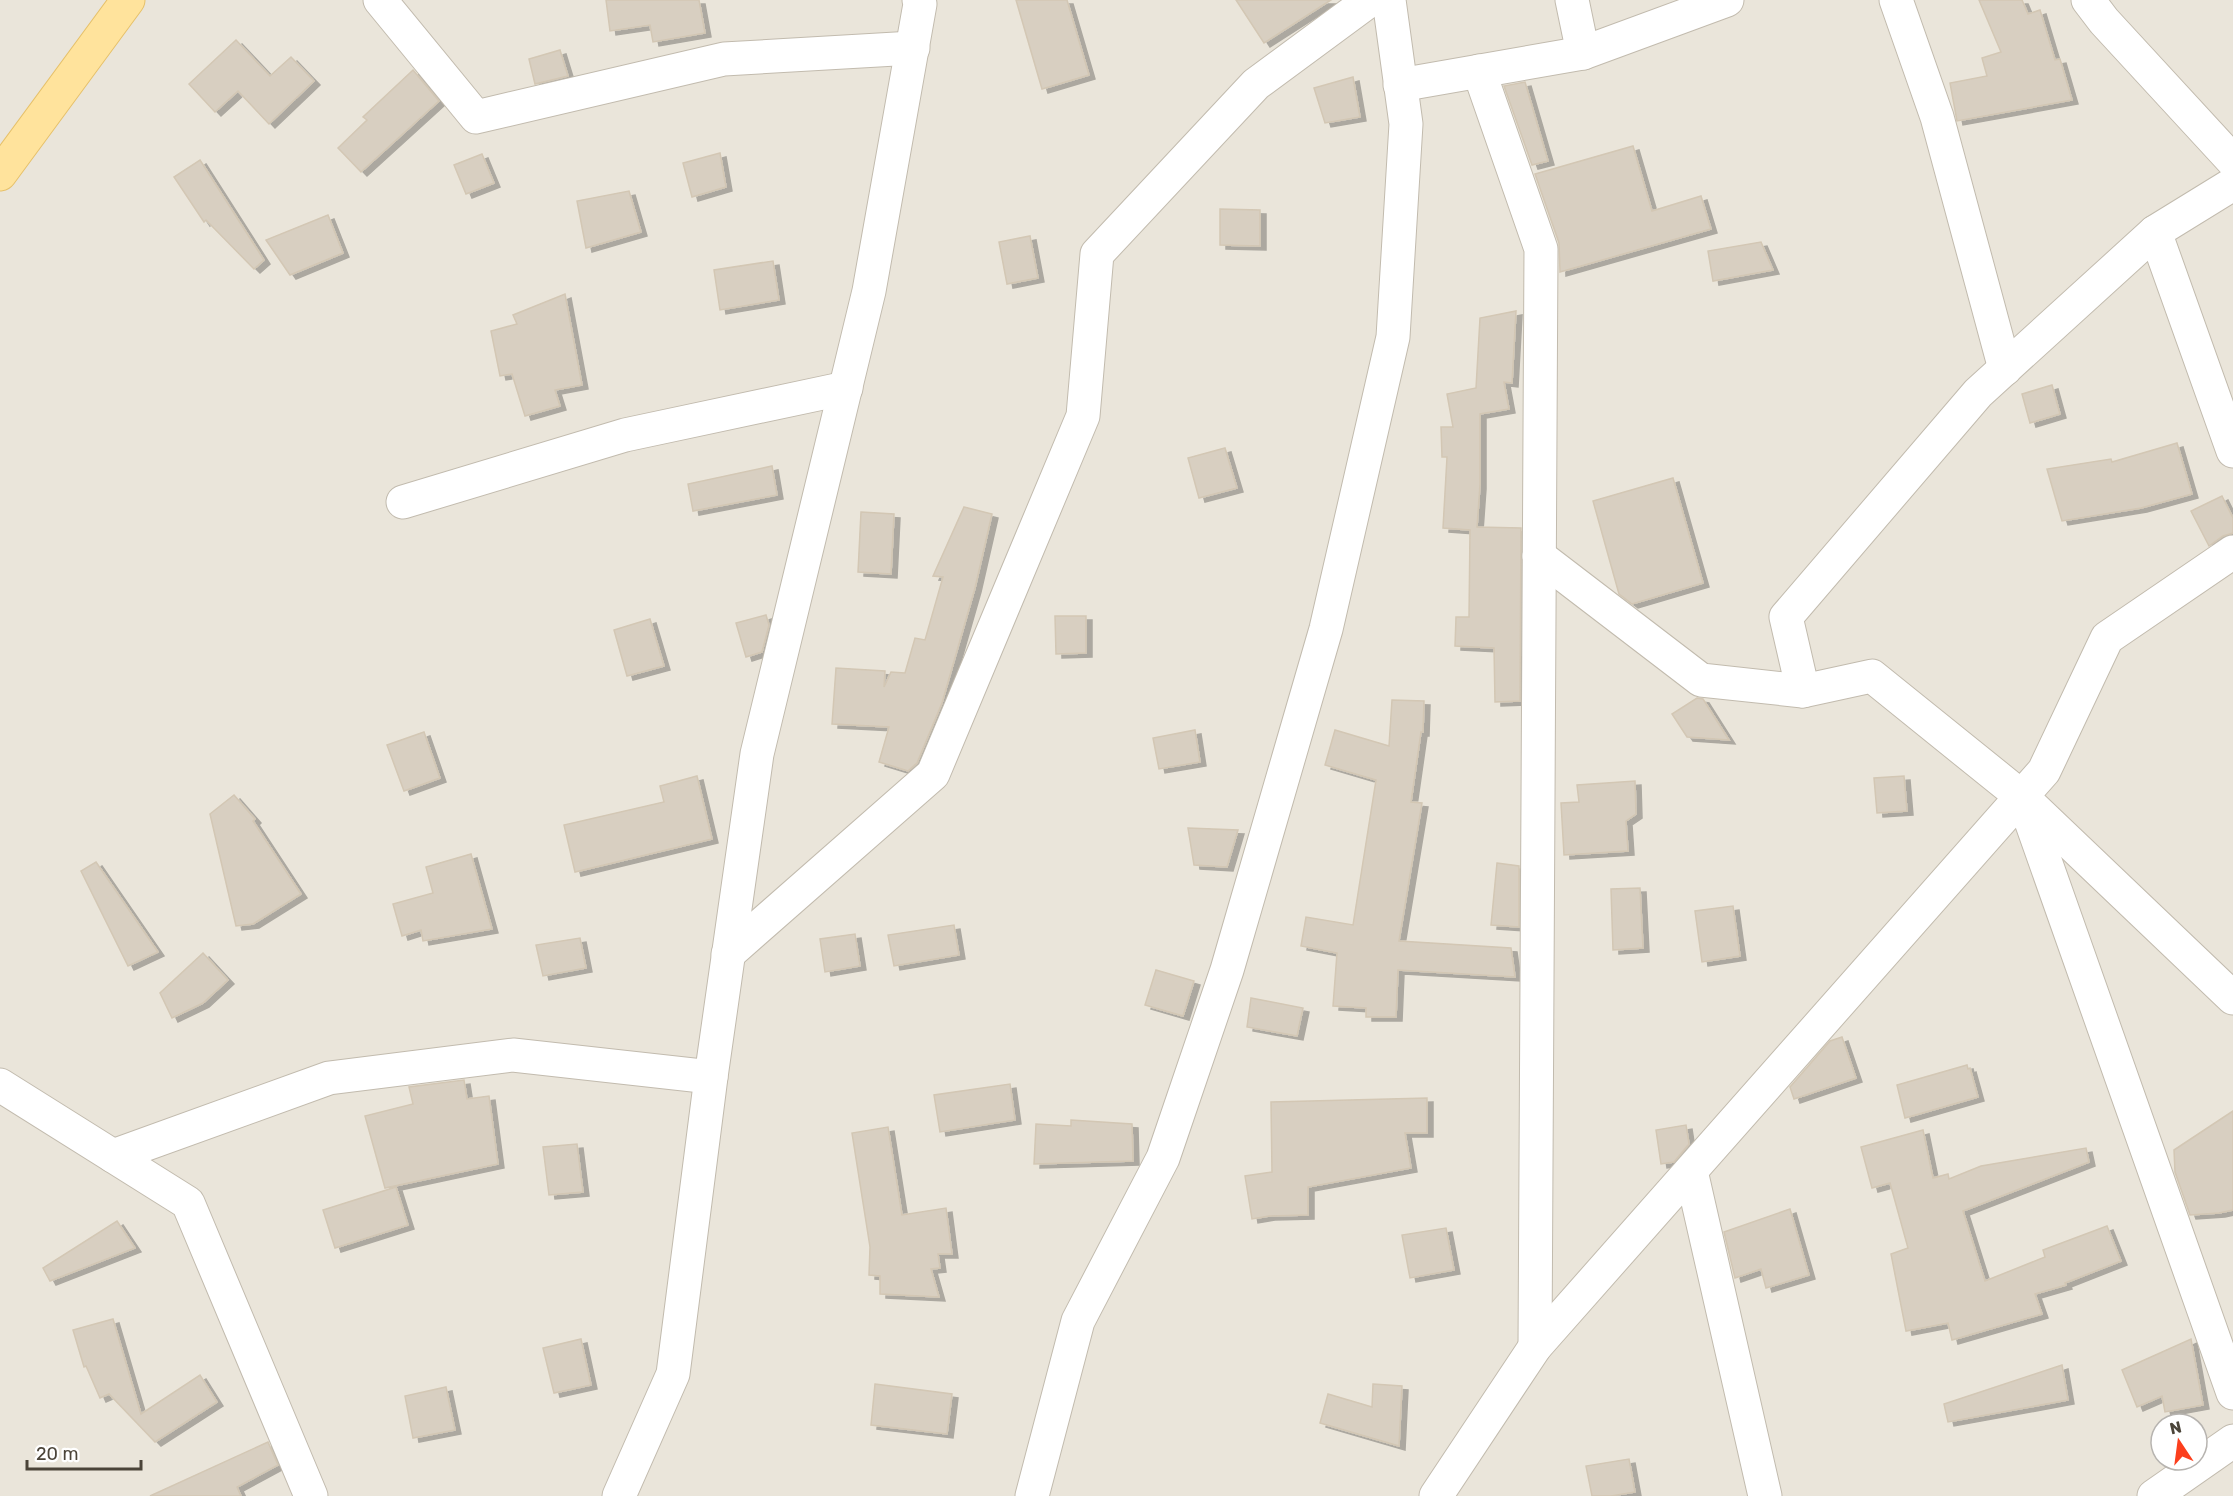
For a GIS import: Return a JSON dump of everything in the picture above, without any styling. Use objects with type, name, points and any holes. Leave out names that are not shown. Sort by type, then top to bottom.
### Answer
[{"type":"main road","points":[[0,174],[125,2]]},
{"type":"street","points":[[380,0],[476,117],[724,59],[913,48]]},
{"type":"street","points":[[619,1496],[673,1374],[711,1077],[757,754],[868,291],[913,48],[919,0]]},
{"type":"street","points":[[728,954],[933,774],[1083,416],[1097,254],[1256,84],[1370,0]]},
{"type":"street","points":[[1032,1496],[1078,1321],[1163,1158],[1227,970],[1326,629],[1393,337],[1406,124],[1389,0]]},
{"type":"street","points":[[1572,0],[1583,53]]},
{"type":"street","points":[[1401,85],[1583,53],[1727,0]]},
{"type":"street","points":[[1896,0],[1937,117],[2005,369]]},
{"type":"street","points":[[2088,0],[2104,21],[2233,161]]},
{"type":"street","points":[[1479,71],[1540,249],[1536,1347]]},
{"type":"street","points":[[1803,691],[1786,617],[1978,393],[2155,232],[2233,184]]},
{"type":"street","points":[[2155,232],[2233,451]]},
{"type":"street","points":[[403,502],[625,435],[846,388]]},
{"type":"street","points":[[1436,1496],[1536,1347],[2044,771],[2107,638],[2233,552]]},
{"type":"street","points":[[1539,556],[1701,680],[1803,691],[1872,675],[2022,797],[2233,998]]},
{"type":"street","points":[[2022,797],[2233,1393]]},
{"type":"street","points":[[113,1156],[329,1078],[513,1055],[711,1077]]},
{"type":"street","points":[[0,1085],[189,1203],[311,1496]]},
{"type":"street","points":[[1691,1171],[1765,1496]]},
{"type":"street","points":[[2154,1496],[2233,1441]]},
{"type":"shaded area","points":[[0,0],[2233,0],[2233,1496],[0,1496]]},
{"type":"building","points":[[606,0],[699,0],[705,33],[653,42],[650,25],[610,31]]},
{"type":"building","points":[[1016,0],[1067,0],[1089,75],[1042,89]]},
{"type":"building","points":[[1236,0],[1331,0],[1264,43]]},
{"type":"building","points":[[1979,0],[2022,0],[2028,14],[2040,10],[2055,60],[2060,59],[2072,100],[1957,121],[1950,83],[1987,76],[1982,58],[2001,52]]},
{"type":"building","points":[[236,40],[270,76],[291,57],[314,81],[269,124],[238,91],[215,112],[189,84]]},
{"type":"building","points":[[560,50],[568,76],[535,84],[529,59]]},
{"type":"building","points":[[413,70],[439,101],[361,172],[338,148],[367,120],[363,117]]},
{"type":"building","points":[[1353,77],[1360,117],[1325,123],[1314,88]]},
{"type":"building","points":[[1525,82],[1548,161],[1532,165],[1504,86]]},
{"type":"building","points":[[1633,146],[1652,211],[1701,196],[1711,229],[1560,272],[1559,243],[1535,174]]},
{"type":"building","points":[[720,153],[726,187],[692,197],[683,163]]},
{"type":"building","points":[[482,154],[494,183],[466,194],[454,165]]},
{"type":"building","points":[[200,160],[264,260],[254,269],[206,220],[204,222],[174,177]]},
{"type":"building","points":[[629,191],[641,232],[586,248],[577,201]]},
{"type":"building","points":[[1220,209],[1260,210],[1260,246],[1220,245]]},
{"type":"building","points":[[328,215],[343,253],[290,275],[266,240]]},
{"type":"building","points":[[1030,236],[1038,278],[1007,284],[999,242]]},
{"type":"building","points":[[1761,242],[1773,270],[1713,281],[1708,251]]},
{"type":"building","points":[[773,261],[779,300],[720,310],[714,270]]},
{"type":"building","points":[[565,294],[582,385],[555,390],[560,406],[525,416],[512,374],[500,376],[491,331],[517,324],[513,315]]},
{"type":"building","points":[[1516,311],[1512,383],[1504,382],[1509,409],[1480,414],[1480,485],[1477,527],[1521,528],[1520,701],[1495,702],[1494,648],[1455,646],[1456,617],[1469,617],[1470,530],[1443,528],[1447,457],[1442,457],[1441,427],[1453,427],[1447,394],[1476,388],[1480,318]]},
{"type":"building","points":[[2052,385],[2060,414],[2030,423],[2022,394]]},
{"type":"building","points":[[2177,443],[2192,494],[2141,508],[2062,521],[2047,469],[2111,459],[2112,462]]},
{"type":"building","points":[[1225,448],[1237,488],[1199,498],[1188,458]]},
{"type":"building","points":[[772,466],[777,495],[693,511],[688,484]]},
{"type":"building","points":[[1673,478],[1703,583],[1632,604],[1619,594],[1593,501]]},
{"type":"building","points":[[2222,496],[2233,518],[2233,533],[2223,536],[2209,546],[2191,511]]},
{"type":"building","points":[[964,507],[992,514],[975,588],[942,703],[917,763],[908,771],[879,762],[889,727],[832,724],[836,668],[885,671],[884,687],[891,672],[905,673],[915,638],[925,640],[943,577],[933,576]]},
{"type":"building","points":[[861,512],[894,514],[891,574],[858,572]]},
{"type":"building","points":[[766,615],[769,625],[762,652],[746,657],[736,623]]},
{"type":"building","points":[[1055,616],[1086,616],[1086,653],[1056,654]]},
{"type":"building","points":[[650,619],[664,666],[627,676],[614,630]]},
{"type":"building","points":[[1697,698],[1703,699],[1729,740],[1687,737],[1672,714]]},
{"type":"building","points":[[1392,700],[1424,701],[1423,732],[1421,732],[1411,802],[1422,803],[1399,941],[1511,948],[1515,977],[1398,970],[1396,1017],[1366,1017],[1366,1008],[1333,1006],[1337,953],[1301,946],[1306,917],[1353,925],[1376,780],[1325,765],[1335,730],[1389,746]]},
{"type":"building","points":[[1195,730],[1200,762],[1159,769],[1153,738]]},
{"type":"building","points":[[424,732],[440,778],[404,791],[387,745]]},
{"type":"building","points":[[697,776],[712,839],[575,872],[564,825],[664,802],[660,786]]},
{"type":"building","points":[[1904,776],[1907,811],[1877,813],[1874,778]]},
{"type":"building","points":[[1635,781],[1636,814],[1626,821],[1628,851],[1564,855],[1561,803],[1579,802],[1577,785]]},
{"type":"building","points":[[234,795],[255,819],[253,821],[301,894],[253,924],[236,926],[210,814]]},
{"type":"building","points":[[1188,828],[1238,830],[1227,867],[1194,865]]},
{"type":"building","points":[[471,854],[492,929],[423,941],[421,930],[402,936],[393,904],[433,893],[426,867]]},
{"type":"building","points":[[96,862],[158,952],[128,966],[81,871]]},
{"type":"building","points":[[1497,863],[1519,866],[1519,927],[1491,925]]},
{"type":"building","points":[[1640,888],[1643,948],[1613,950],[1611,889]]},
{"type":"building","points":[[1733,906],[1740,956],[1702,962],[1695,911]]},
{"type":"building","points":[[954,925],[959,955],[894,966],[888,935]]},
{"type":"building","points":[[855,934],[860,966],[825,972],[820,939]]},
{"type":"building","points":[[580,938],[586,968],[543,976],[536,945]]},
{"type":"building","points":[[203,953],[228,980],[203,1003],[172,1018],[160,993]]},
{"type":"building","points":[[1156,970],[1194,981],[1183,1016],[1145,1005]]},
{"type":"building","points":[[1251,998],[1303,1008],[1297,1036],[1247,1027]]},
{"type":"building","points":[[1842,1037],[1856,1078],[1794,1099],[1790,1087],[1830,1041]]},
{"type":"building","points":[[1967,1065],[1968,1069],[1970,1068],[1978,1097],[1905,1118],[1897,1085]]},
{"type":"building","points":[[464,1080],[467,1099],[489,1096],[498,1164],[385,1188],[365,1116],[413,1104],[409,1087]]},
{"type":"building","points":[[1010,1084],[1015,1120],[940,1132],[934,1095]]},
{"type":"building","points":[[1427,1098],[1427,1133],[1405,1133],[1411,1168],[1308,1187],[1308,1215],[1252,1219],[1245,1176],[1272,1172],[1271,1102]]},
{"type":"building","points":[[2233,1111],[2233,1210],[2190,1215],[2175,1172],[2174,1150]]},
{"type":"building","points":[[1071,1120],[1132,1124],[1133,1161],[1034,1164],[1036,1124],[1071,1126]]},
{"type":"building","points":[[1686,1125],[1689,1144],[1674,1162],[1661,1164],[1656,1130]]},
{"type":"building","points":[[888,1127],[902,1215],[946,1208],[952,1254],[938,1254],[940,1268],[931,1269],[939,1297],[880,1294],[880,1276],[869,1275],[870,1247],[852,1133]]},
{"type":"building","points":[[1923,1130],[1933,1178],[1948,1174],[1949,1179],[1981,1166],[2086,1148],[2089,1162],[1963,1211],[1985,1281],[2045,1257],[2043,1250],[2107,1226],[2121,1261],[2065,1283],[2066,1285],[2035,1294],[2042,1314],[1952,1340],[1948,1323],[1906,1331],[1891,1254],[1908,1248],[1890,1183],[1872,1188],[1861,1147]]},
{"type":"building","points":[[577,1144],[583,1192],[549,1195],[543,1147]]},
{"type":"building","points":[[396,1187],[408,1225],[335,1248],[323,1210]]},
{"type":"building","points":[[1790,1209],[1809,1275],[1766,1288],[1761,1269],[1735,1278],[1724,1232]]},
{"type":"building","points":[[117,1221],[135,1248],[50,1281],[43,1268]]},
{"type":"building","points":[[1446,1228],[1454,1270],[1410,1278],[1402,1235]]},
{"type":"building","points":[[113,1319],[141,1414],[200,1375],[217,1402],[155,1442],[109,1394],[100,1398],[86,1366],[84,1367],[73,1330]]},
{"type":"building","points":[[581,1339],[591,1385],[554,1393],[543,1348]]},
{"type":"building","points":[[2191,1339],[2203,1405],[2165,1412],[2162,1396],[2137,1407],[2122,1370]]},
{"type":"building","points":[[2062,1365],[2068,1400],[1948,1422],[1944,1404]]},
{"type":"building","points":[[875,1384],[952,1394],[947,1434],[871,1425]]},
{"type":"building","points":[[1373,1384],[1402,1386],[1399,1446],[1320,1423],[1328,1394],[1372,1407]]},
{"type":"building","points":[[446,1387],[455,1430],[413,1438],[405,1396]]},
{"type":"building","points":[[268,1442],[278,1465],[237,1487],[241,1496],[150,1496]]},
{"type":"building","points":[[1629,1459],[1635,1492],[1592,1496],[1586,1466]]}]
